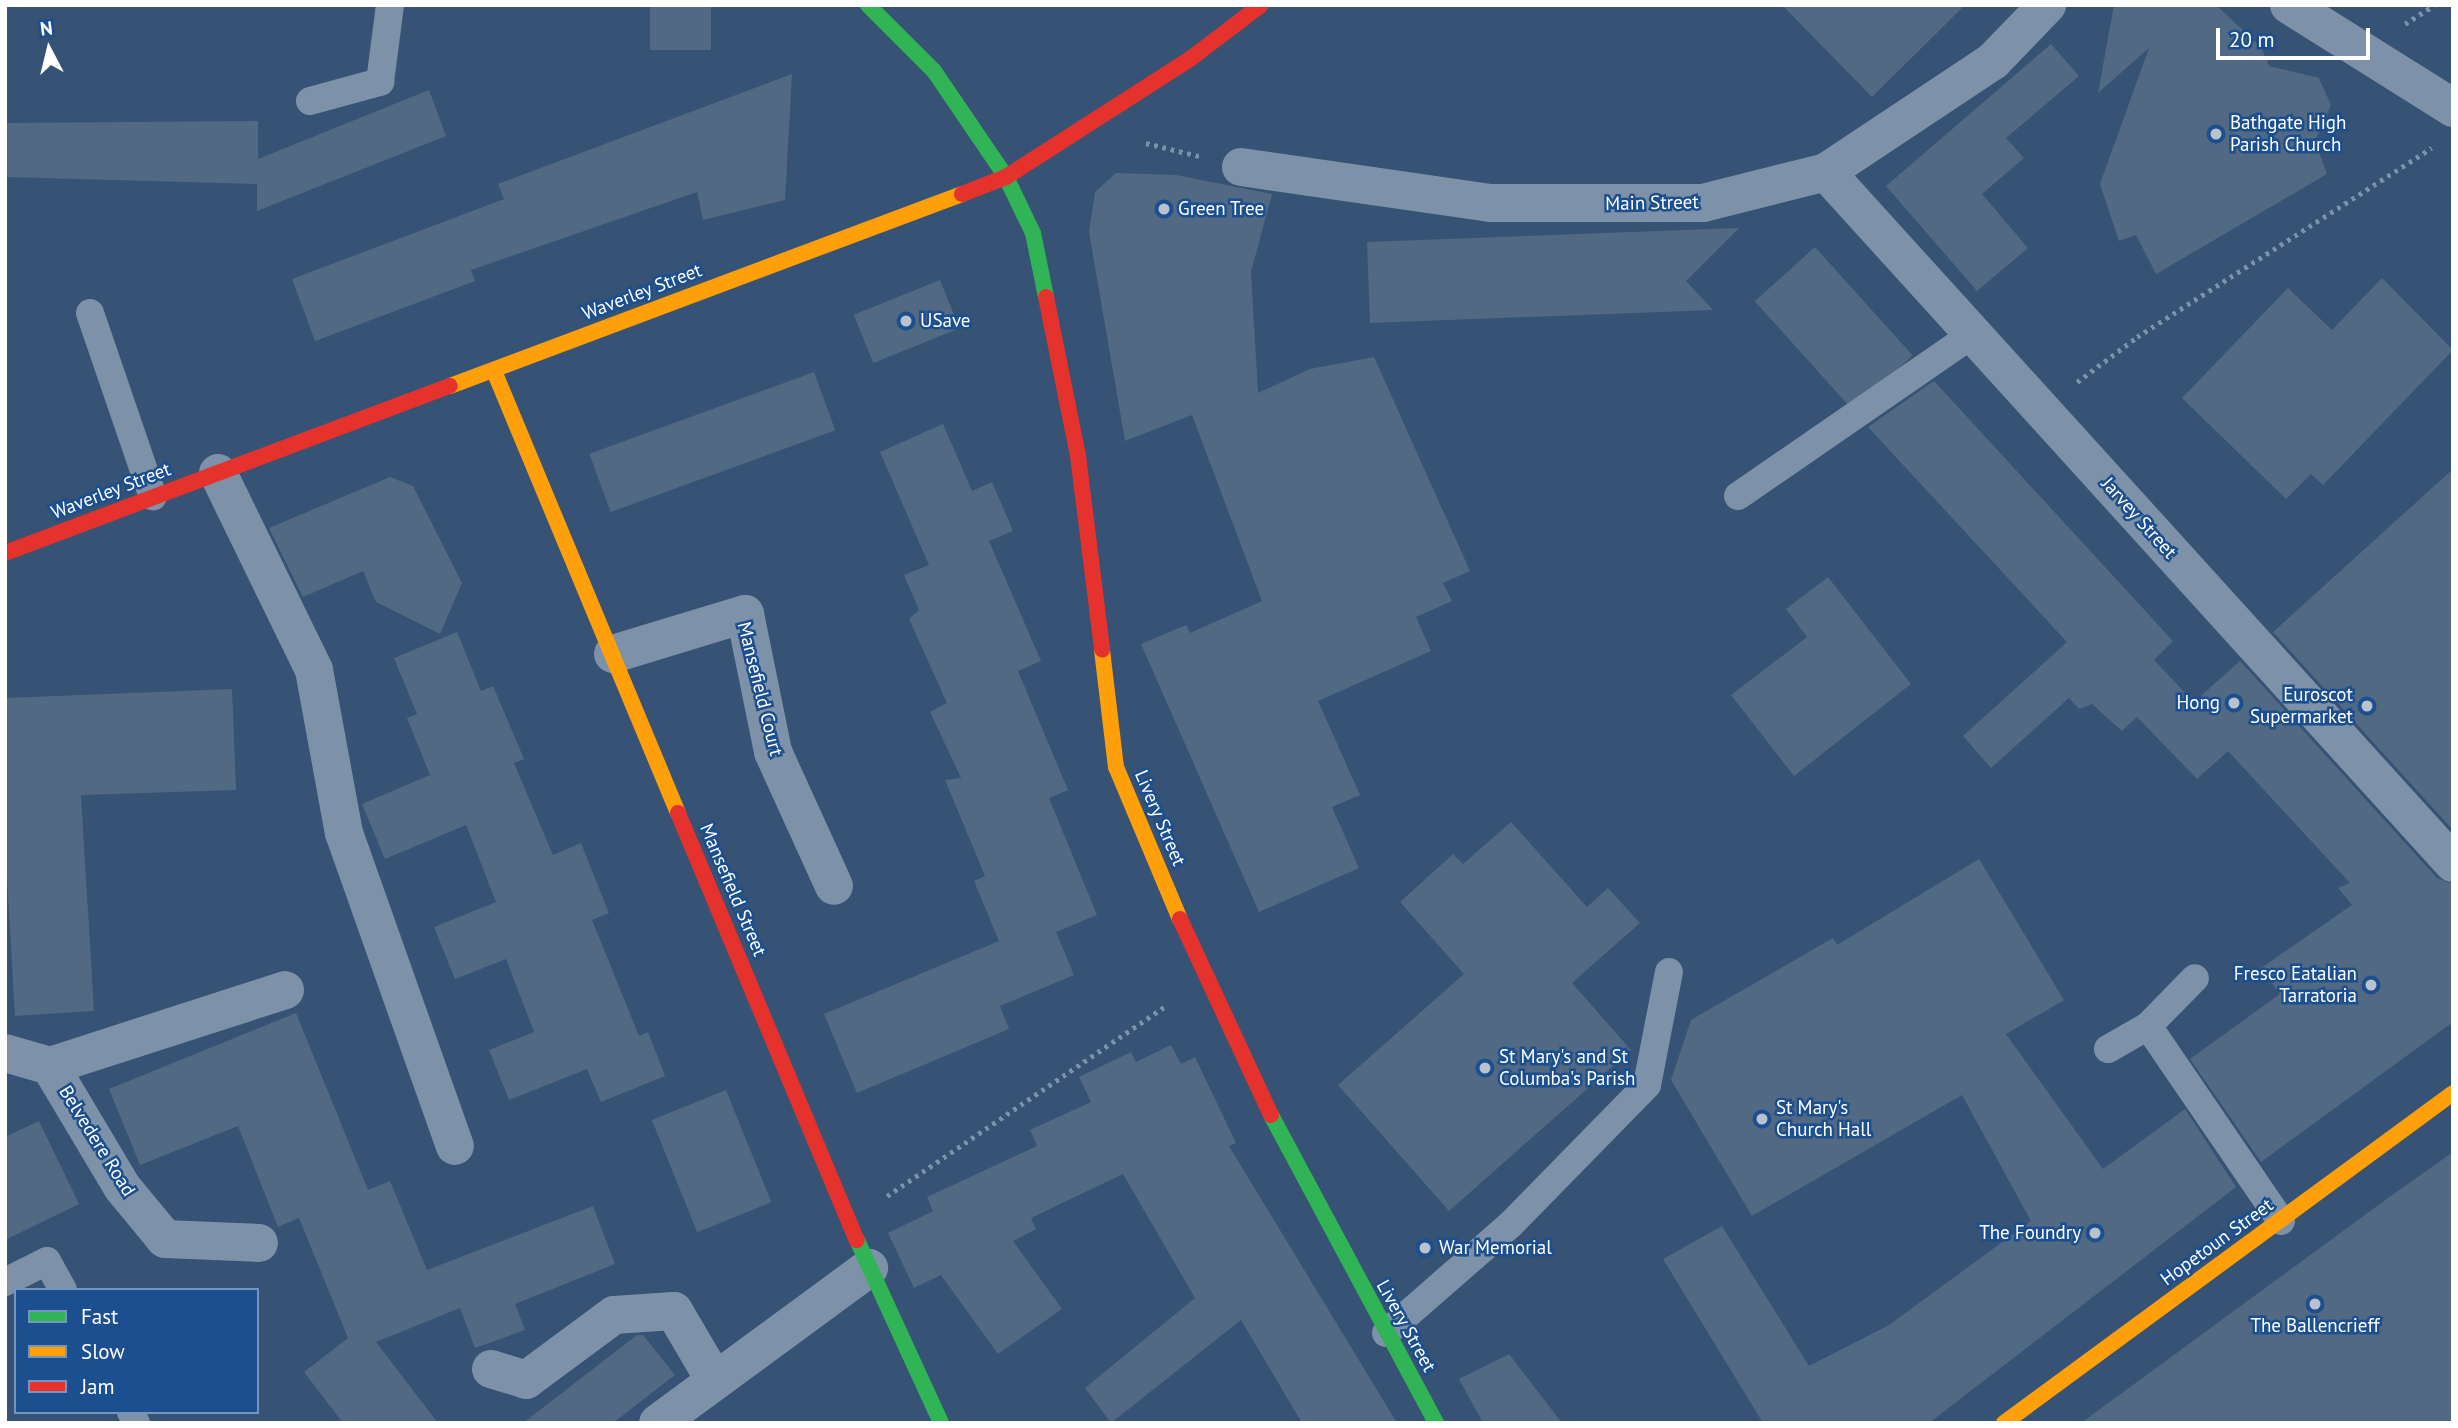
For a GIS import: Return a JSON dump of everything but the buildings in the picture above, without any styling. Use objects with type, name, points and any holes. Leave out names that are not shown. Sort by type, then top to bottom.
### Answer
[{"type":"street","name":"Livery Street","points":[[868,5],[933,71],[1006,177],[1033,233],[1078,456],[1116,767],[1205,979],[1308,1193],[1436,1423]]},
{"type":"street","name":"Waverley Street","points":[[5,554],[1006,177],[1261,5]]},
{"type":"street","name":"Main Street","points":[[1241,167],[1489,204],[1703,203],[1826,173],[1993,61],[2048,5]]},
{"type":"street","points":[[2289,5],[2447,125]]},
{"type":"street","name":"Jarvey Street","points":[[1826,173],[2453,863]]},
{"type":"street","name":"Mansefield Street","points":[[495,370],[848,1222],[941,1423]]},
{"type":"street","points":[[218,473],[314,670],[344,833],[455,1146]]},
{"type":"street","name":"Mansefield Court","points":[[613,654],[745,614],[773,752],[834,886]]},
{"type":"street","name":"Belvedere Road","points":[[5,1053],[50,1066],[285,990]]},
{"type":"street","name":"Belvedere Road","points":[[50,1066],[122,1187],[165,1239],[259,1243]]},
{"type":"street","name":"Hopetoun Street","points":[[2004,1423],[2453,1093]]},
{"type":"street","points":[[657,1423],[869,1268]]},
{"type":"street","points":[[491,1369],[526,1380],[614,1315],[674,1311],[715,1381]]},
{"type":"lane","points":[[310,101],[380,82],[390,5]]},
{"type":"lane","points":[[90,313],[153,497]]},
{"type":"lane","points":[[1738,496],[1973,334]]},
{"type":"lane","points":[[1386,1333],[1510,1225],[1647,1086],[1669,972]]},
{"type":"lane","points":[[2108,1049],[2148,1026],[2195,978]]},
{"type":"lane","points":[[2148,1026],[2281,1221]]},
{"type":"lane","points":[[5,1282],[47,1261],[62,1288]]},
{"type":"path","points":[[2041,410],[2137,337],[2447,125]]},
{"type":"path","points":[[1083,127],[1241,167]]},
{"type":"path","points":[[848,1222],[1205,979]]},
{"type":"traffic: fast","points":[[868,5],[934,71],[1006,177],[1033,233],[1046,297]]},
{"type":"traffic: fast","points":[[1271,1115],[1436,1423]]},
{"type":"traffic: fast","points":[[857,1240],[941,1423]]},
{"type":"traffic: slow","points":[[450,386],[962,194]]},
{"type":"traffic: slow","points":[[494,371],[678,813]]},
{"type":"traffic: slow","points":[[1102,650],[1116,767],[1180,919]]},
{"type":"traffic: slow","points":[[2004,1423],[2453,1093]]},
{"type":"traffic: jam","points":[[962,194],[1006,177],[1190,59],[1261,5]]},
{"type":"traffic: jam","points":[[1046,297],[1078,456],[1102,650]]},
{"type":"traffic: jam","points":[[5,553],[450,386]]},
{"type":"traffic: jam","points":[[678,813],[857,1240]]},
{"type":"traffic: jam","points":[[1180,919],[1271,1115]]},
{"type":"place","name":"Bathgate High Parish Church","points":[[2216,134]]},
{"type":"place","name":"Green Tree","points":[[1164,209]]},
{"type":"place","name":"USave","points":[[906,321]]},
{"type":"place","name":"Hong","points":[[2234,703]]},
{"type":"place","name":"Euroscot Supermarket","points":[[2367,706]]},
{"type":"place","name":"Fresco Eatalian Tarratoria","points":[[2371,985]]},
{"type":"place","name":"St Mary's and St Columba's Parish","points":[[1485,1068]]},
{"type":"place","name":"St Mary's Church Hall","points":[[1762,1119]]},
{"type":"place","name":"The Foundry","points":[[2095,1233]]},
{"type":"place","name":"War Memorial","points":[[1425,1248]]},
{"type":"place","name":"The Ballencrieff","points":[[2315,1304]]}]
